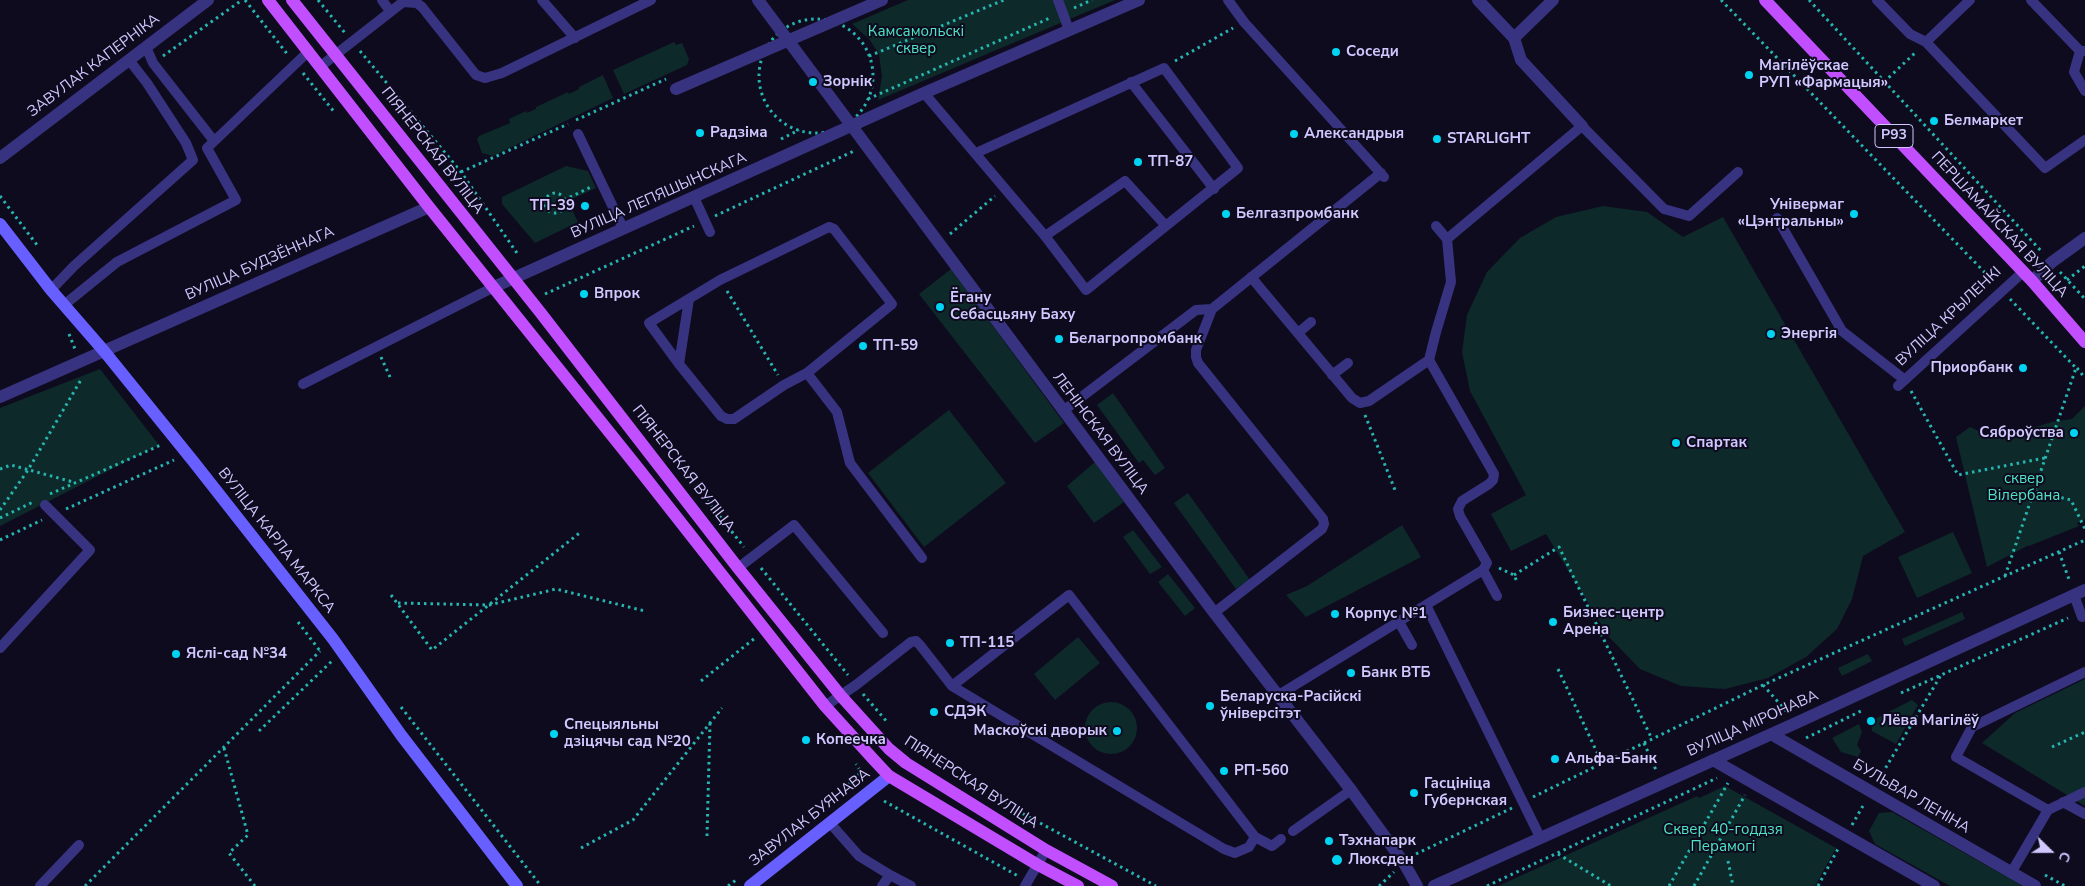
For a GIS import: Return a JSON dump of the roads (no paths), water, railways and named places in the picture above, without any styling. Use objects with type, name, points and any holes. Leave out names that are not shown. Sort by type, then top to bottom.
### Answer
[{"type":"main road","points":[[268,0],[430,208],[825,706],[889,776],[1038,865],[1078,886]]},
{"type":"main road","name":"ПІЯНЕРСКАЯ ВУЛІЦА","points":[[292,0],[653,456],[738,568],[841,696],[889,749],[906,763],[1046,850],[1112,886]]},
{"type":"main road","name":"ПЕРШАМАЙСКАЯ ВУЛІЦА","points":[[1765,0],[2032,281],[2085,342]]},
{"type":"main road","name":"ВУЛІЦА КАРЛА МАРКСА","points":[[0,224],[51,290],[104,351],[342,651],[401,734],[517,886]]},
{"type":"main road","points":[[889,776],[906,763]]},
{"type":"main road","name":"ЗАВУЛАК БУЯНАВА","points":[[750,886],[889,776]]},
{"type":"street","name":"ЗАВУЛАК КАПЕРНІКА","points":[[0,158],[208,0]]},
{"type":"street","name":"ЛЕНІНСКАЯ ВУЛІЦА","points":[[758,0],[1276,696],[1351,790],[1404,863],[1417,886]]},
{"type":"street","points":[[676,89],[882,0]]},
{"type":"street","name":"ВУЛІЦА ЛЕПЯШЫНСКАГА","points":[[494,287],[924,93],[1138,0]]},
{"type":"street","points":[[1478,0],[1514,38],[1521,60],[1582,126]]},
{"type":"street","points":[[1514,38],[1553,0]]},
{"type":"street","name":"ВУЛІЦА БУДЗЁННАГА","points":[[0,398],[80,361],[430,208]]},
{"type":"street","points":[[2032,281],[2052,262],[2085,238]]},
{"type":"street","name":"ВУЛІЦА МІРОНАВА","points":[[1434,886],[2080,592]]},
{"type":"street","name":"БУЛЬВАР ЛЕНІНА","points":[[1771,734],[2035,886]]},
{"type":"street","points":[[1713,760],[1934,886]]},
{"type":"lane","points":[[382,0],[390,11]]},
{"type":"lane","points":[[542,0],[575,38]]},
{"type":"lane","points":[[321,66],[403,2],[416,3],[422,7],[480,78],[502,73],[651,0]]},
{"type":"lane","points":[[1058,0],[1069,30]]},
{"type":"lane","points":[[1214,613],[1322,529],[1324,524],[1323,519],[1198,363],[1196,350],[1212,309],[1383,175],[1244,22],[1228,0]]},
{"type":"lane","points":[[1878,0],[1910,34],[1926,42],[2045,168],[2085,140]]},
{"type":"lane","points":[[1926,42],[1970,0]]},
{"type":"lane","points":[[2031,0],[2083,51],[2074,72],[2085,91]]},
{"type":"lane","points":[[146,47],[154,63],[214,141]]},
{"type":"lane","points":[[64,305],[117,262],[236,200],[207,148],[309,51]]},
{"type":"lane","points":[[51,290],[74,266],[193,160],[186,143],[147,83],[129,60]]},
{"type":"lane","points":[[924,93],[1006,188],[1086,290],[1238,168],[1164,68],[976,153]]},
{"type":"lane","points":[[1130,82],[1214,189]]},
{"type":"lane","points":[[1447,239],[1582,126],[1664,209],[1689,216],[1738,172]]},
{"type":"lane","points":[[578,134],[623,228]]},
{"type":"lane","points":[[1045,236],[1125,181],[1166,226]]},
{"type":"lane","points":[[694,197],[710,232]]},
{"type":"lane","name":"ВУЛІЦА КРЫЛЕНКІ","points":[[1777,218],[1842,331],[1902,383],[2023,272]]},
{"type":"lane","points":[[1251,277],[1352,398],[1360,403],[1369,401],[1429,360],[1451,282],[1447,239],[1436,226]]},
{"type":"lane","points":[[825,228],[834,229],[892,304],[807,373],[784,385],[734,419],[727,419],[721,416],[649,323],[689,299],[720,280],[825,228]]},
{"type":"lane","points":[[303,384],[494,287]]},
{"type":"lane","points":[[679,364],[689,299]]},
{"type":"lane","points":[[1063,411],[1196,310],[1212,309]]},
{"type":"lane","points":[[1298,333],[1311,322]]},
{"type":"lane","points":[[1429,360],[1494,474],[1493,480],[1489,484],[1462,501],[1458,509],[1497,596]]},
{"type":"lane","points":[[1332,375],[1348,363]]},
{"type":"lane","points":[[807,373],[837,412],[850,463],[922,558]]},
{"type":"lane","points":[[0,648],[90,550],[43,502]]},
{"type":"lane","points":[[738,568],[794,525],[883,633]]},
{"type":"lane","points":[[1276,696],[1399,622],[1485,567]]},
{"type":"lane","points":[[2080,592],[2082,615]]},
{"type":"lane","points":[[952,686],[1069,595],[1255,837],[1272,846],[1281,839]]},
{"type":"lane","points":[[1426,605],[1540,837]]},
{"type":"lane","points":[[1399,622],[1412,645]]},
{"type":"lane","points":[[825,706],[856,685],[911,642],[916,641],[952,686],[1224,849],[1235,853],[1249,846],[1255,837]]},
{"type":"lane","points":[[2048,810],[1956,756],[1972,726],[2085,672]]},
{"type":"lane","points":[[1292,831],[1351,790]]},
{"type":"lane","points":[[2011,873],[2048,810],[2085,792]]},
{"type":"lane","points":[[2063,802],[2085,814]]},
{"type":"lane","points":[[830,823],[859,856],[911,886]]},
{"type":"lane","points":[[40,886],[79,845]]},
{"type":"lane","points":[[1027,884],[1046,850]]},
{"type":"lane","points":[[882,886],[890,874]]},
{"type":"place","name":"Соседи","points":[[1336,52]]},
{"type":"place","name":"Магілёўскае РУП «Фармацыя»","points":[[1749,75]]},
{"type":"place","name":"Зорнік","points":[[813,82]]},
{"type":"place","name":"Белмаркет","points":[[1934,121]]},
{"type":"place","name":"Радзіма","points":[[700,133]]},
{"type":"place","name":"Александрыя","points":[[1294,134]]},
{"type":"place","name":"STARLIGHT","points":[[1437,139]]},
{"type":"place","name":"ТП-87","points":[[1138,162]]},
{"type":"place","name":"ТП-39","points":[[585,206]]},
{"type":"place","name":"Белгазпромбанк","points":[[1226,214]]},
{"type":"place","name":"Універмаг «Цэнтральны»","points":[[1854,214]]},
{"type":"place","name":"Впрок","points":[[584,294]]},
{"type":"place","name":"Ёгану Себасцьяну Баху","points":[[940,307]]},
{"type":"place","name":"Энергія","points":[[1771,334]]},
{"type":"place","name":"Белагропромбанк","points":[[1059,339]]},
{"type":"place","name":"ТП-59","points":[[863,346]]},
{"type":"place","name":"Приорбанк","points":[[2023,368]]},
{"type":"place","name":"Сяброўства","points":[[2074,433]]},
{"type":"place","name":"Спартак","points":[[1676,443]]},
{"type":"place","name":"Корпус №1","points":[[1335,614]]},
{"type":"place","name":"Бизнес-центр Арена","points":[[1553,622]]},
{"type":"place","name":"ТП-115","points":[[950,643]]},
{"type":"place","name":"Яслі-сад №34","points":[[176,654]]},
{"type":"place","name":"Банк ВТБ","points":[[1351,673]]},
{"type":"place","name":"Беларуска-Расійскі ўніверсітэт","points":[[1210,706]]},
{"type":"place","name":"СДЭК","points":[[934,712]]},
{"type":"place","name":"Лёва Магілёў","points":[[1871,721]]},
{"type":"place","name":"Маскоўскі дворык","points":[[1117,731]]},
{"type":"place","name":"Спецыяльны дзіцячы сад №20","points":[[554,734]]},
{"type":"place","name":"Копеечка","points":[[806,740]]},
{"type":"place","name":"Альфа-Банк","points":[[1555,759]]},
{"type":"place","name":"РП-560","points":[[1224,771]]},
{"type":"place","name":"Гасцініца Губернская","points":[[1414,793]]},
{"type":"place","name":"Тэхнапарк","points":[[1329,841]]},
{"type":"place","name":"Люксден","points":[[1337,860]]},
{"type":"park label","name":"Камсамольскі сквер","points":[[916,40]]},
{"type":"park label","name":"сквер Вілербана","points":[[2024,488]]},
{"type":"park label","name":"Сквер 40-годдзя Перамогі","points":[[1723,838]]}]
